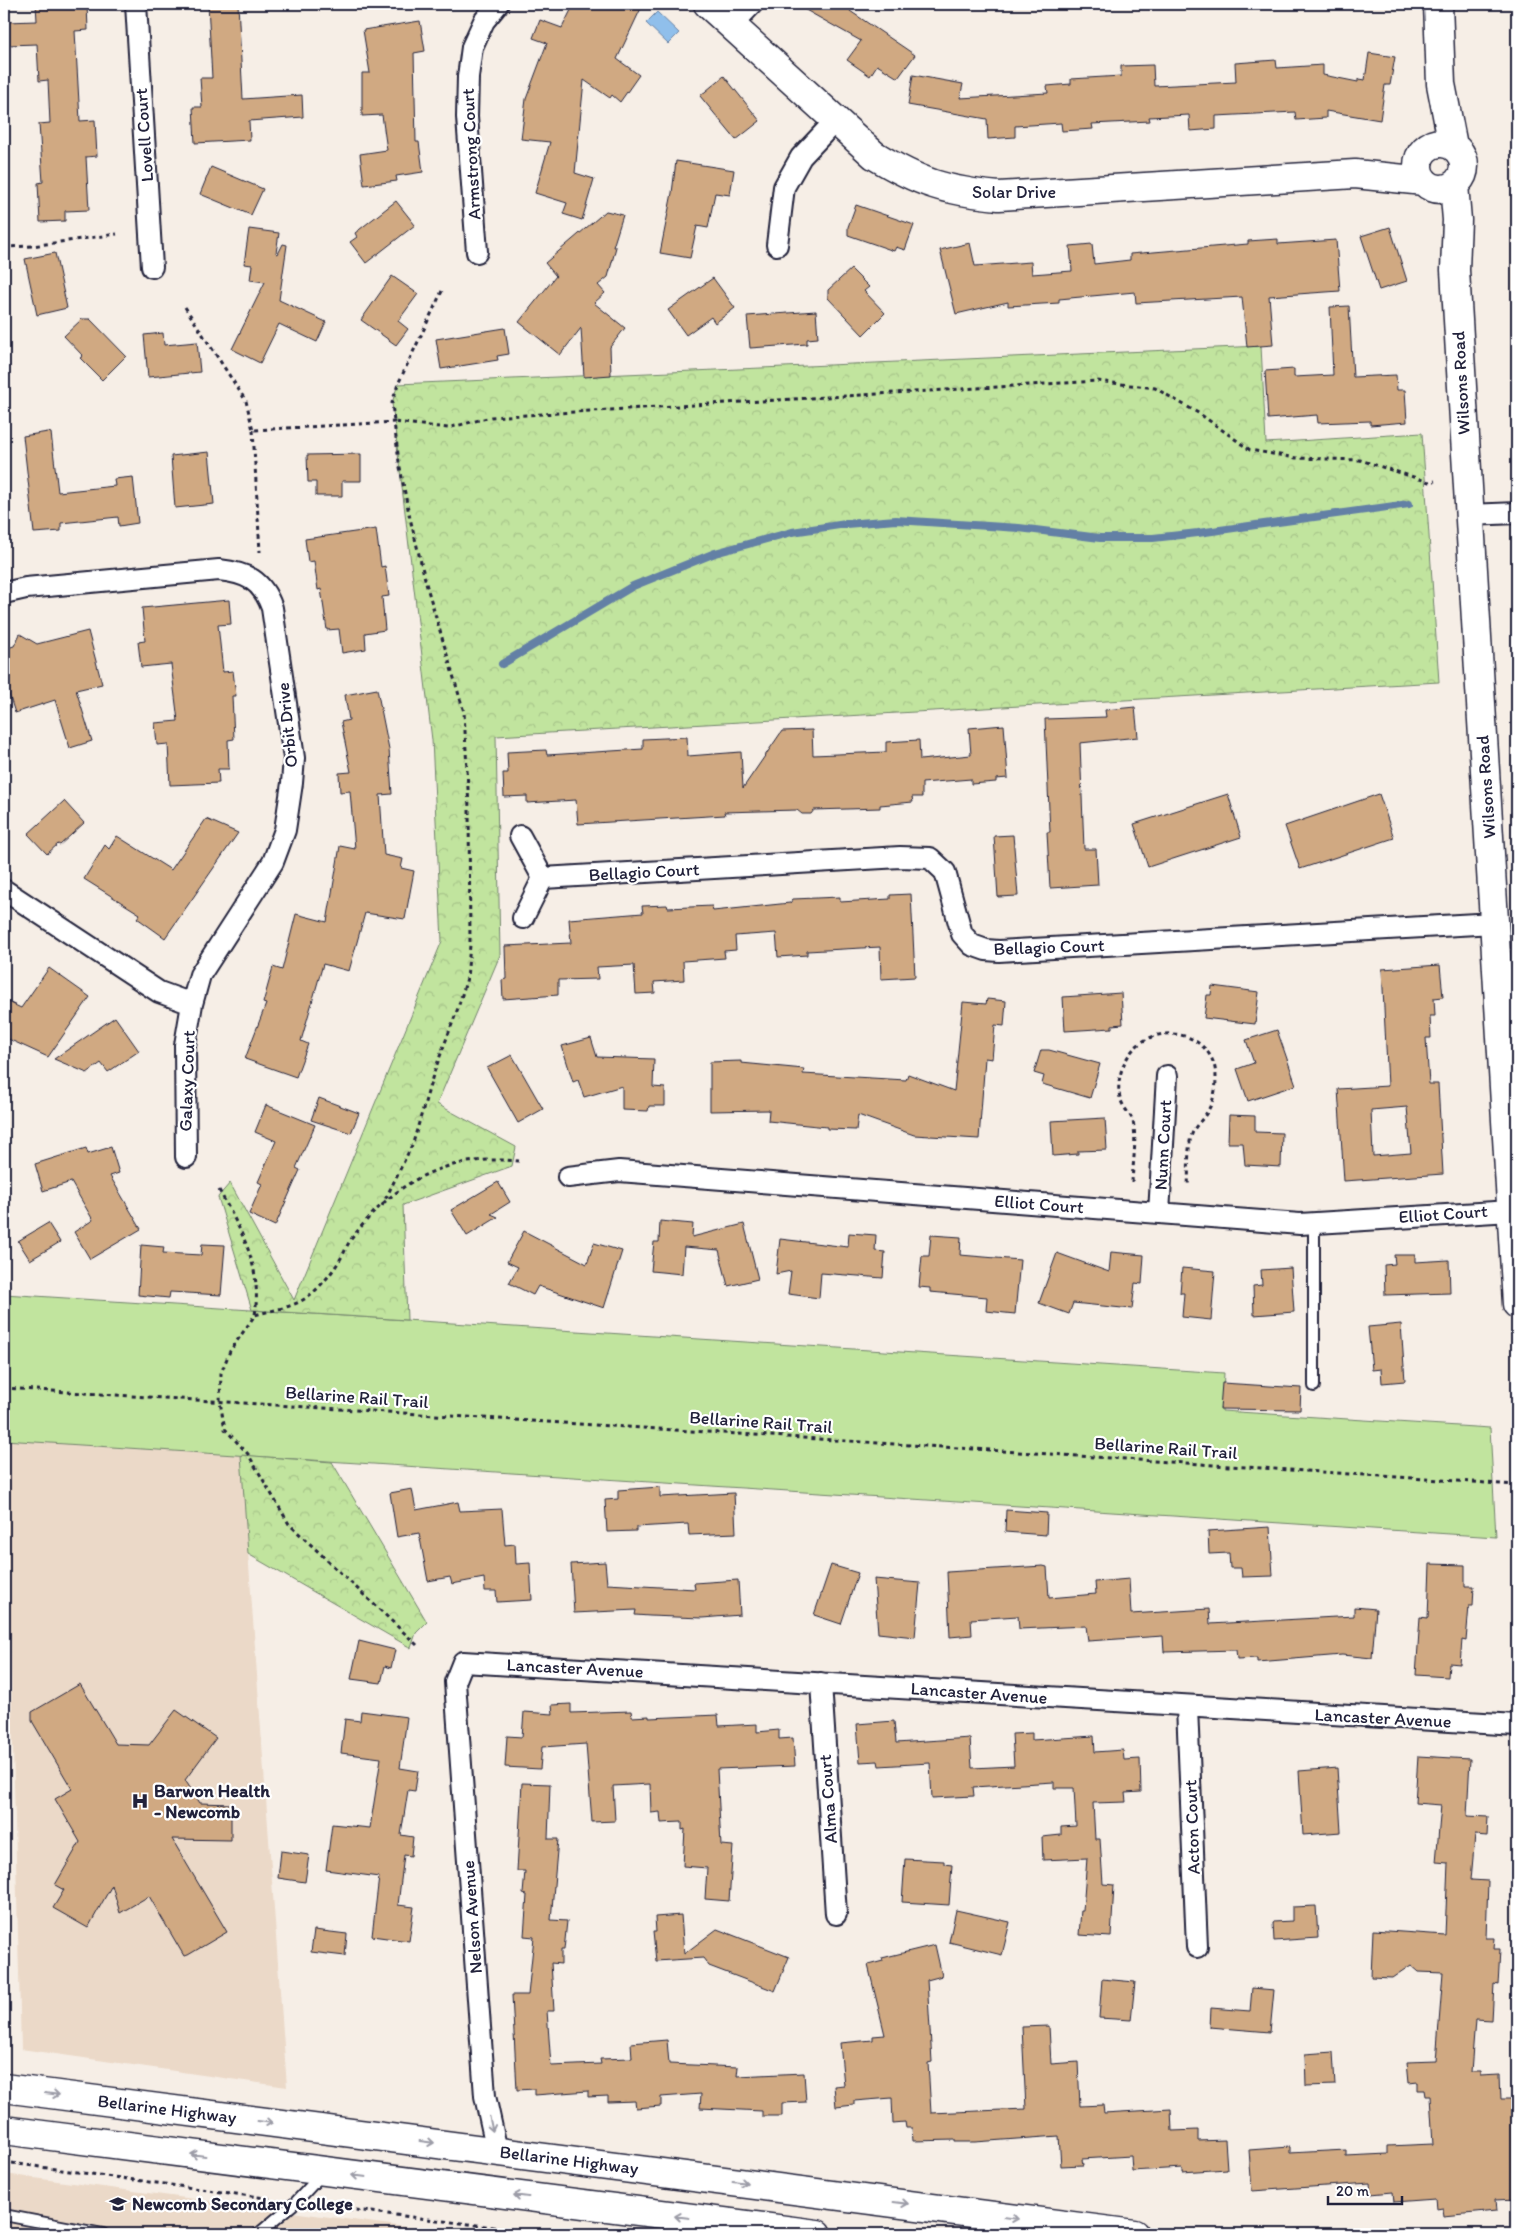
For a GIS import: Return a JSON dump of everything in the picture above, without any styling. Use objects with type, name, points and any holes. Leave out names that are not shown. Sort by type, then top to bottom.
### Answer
[{"type":"main road","name":"Solar Drive","points":[[708,4],[874,155],[905,173],[942,188],[967,193],[1000,196],[1356,174],[1435,167]]},
{"type":"main road","points":[[1435,167],[1441,84],[1438,4]]},
{"type":"main road","name":"Wilsons Road","points":[[1435,167],[1443,223],[1455,270],[1511,1210],[1516,1256],[1517,1304]]},
{"type":"main road","name":"Bellarine Highway","points":[[4,2088],[1134,2234]]},
{"type":"main road","points":[[4,2130],[817,2234]]},
{"type":"street","name":"Lovell Court","points":[[136,4],[152,267]]},
{"type":"street","name":"Armstrong Court","points":[[477,252],[467,117],[468,77],[472,47],[484,22],[498,4]]},
{"type":"street","points":[[732,25],[752,4]]},
{"type":"street","points":[[778,245],[784,187],[801,156],[836,120]]},
{"type":"street","points":[[1469,515],[1517,513]]},
{"type":"street","name":"Orbit Drive","points":[[4,592],[26,588],[220,570],[241,573],[256,582],[267,594],[272,608],[294,758],[284,830],[273,862],[200,975],[192,1004]]},
{"type":"street","points":[[520,836],[543,878],[524,918]]},
{"type":"street","name":"Bellagio Court","points":[[543,878],[890,858],[930,858],[945,872],[962,934],[972,945],[986,950],[999,951],[1494,924]]},
{"type":"street","points":[[4,890],[159,992],[192,1004]]},
{"type":"street","name":"Galaxy Court","points":[[186,1158],[185,1045],[192,1004]]},
{"type":"street","name":"Nunn Court","points":[[1159,1213],[1167,1076]]},
{"type":"street","name":"Elliot Court","points":[[568,1177],[620,1172],[1300,1224],[1511,1210]]},
{"type":"street","name":"Lancaster Avenue","points":[[455,1682],[463,1662],[1187,1707],[1517,1725]]},
{"type":"street","name":"Nelson Avenue","points":[[455,1682],[485,2096],[497,2151]]},
{"type":"street","name":"Alma Court","points":[[821,1683],[836,1914]]},
{"type":"street","name":"Acton Court","points":[[1187,1707],[1197,1947]]},
{"type":"lane","points":[[1314,1223],[1314,1386]]},
{"type":"lane","points":[[258,2234],[296,2202],[325,2171]]},
{"type":"lane","points":[[4,2215],[103,2234]]},
{"type":"path","points":[[4,248],[118,234]]},
{"type":"path","points":[[382,1206],[413,1143],[431,1082],[467,978],[470,945],[469,808],[464,712],[425,578],[408,506],[392,402],[398,384],[442,291]]},
{"type":"path","points":[[185,307],[246,401],[254,430],[260,552]]},
{"type":"path","points":[[254,430],[394,422],[448,428],[491,417],[1097,381],[1155,388],[1200,414],[1250,450],[1296,458],[1360,460],[1429,482],[1435,482]]},
{"type":"path","points":[[255,1315],[298,1303],[311,1294],[325,1280],[340,1260],[351,1239],[382,1206],[420,1176],[446,1166],[488,1159],[519,1161]]},
{"type":"path","points":[[219,1190],[235,1220],[255,1267],[258,1294],[255,1315],[230,1351],[220,1379],[220,1402],[225,1429],[248,1454],[289,1524],[417,1646]]},
{"type":"path","name":"Bellarine Rail Trail","points":[[4,1388],[948,1447],[1517,1485]]},
{"type":"shaded area","name":"Barwon Health - Newcomb","points":[[5,1440],[241,1455],[287,2087],[21,2049]]},
{"type":"shaded area","name":"Newcomb Secondary College","points":[[4,2174],[459,2234],[4,2234]]},
{"type":"green space","points":[[1261,346],[1266,443],[1422,433],[1439,682],[496,736],[500,955],[437,1104],[516,1147],[512,1166],[403,1205],[407,1320],[252,1310],[218,1197],[230,1183],[294,1300],[442,941],[432,740],[392,403],[398,384]]},
{"type":"green space","points":[[4,1294],[1224,1373],[1222,1411],[1490,1428],[1496,1537],[4,1440]]},
{"type":"green space","points":[[241,1455],[332,1462],[427,1622],[416,1633],[411,1648],[248,1554]]},
{"type":"water","points":[[657,12],[679,33],[668,44],[646,23]]},
{"type":"building","points":[[36,4],[87,4],[88,30],[75,31],[80,121],[95,120],[97,156],[86,157],[89,210],[65,211],[65,221],[40,222],[38,183],[43,182],[39,124],[50,123],[48,80],[39,81],[37,44],[7,45],[6,22],[37,21]]},
{"type":"building","points":[[208,4],[238,4],[243,99],[302,95],[303,117],[249,121],[250,140],[195,143],[193,107],[202,107],[200,78],[212,78]]},
{"type":"building","points":[[574,4],[643,4],[617,59],[639,75],[620,102],[612,95],[610,98],[584,80],[575,173],[594,179],[582,220],[563,214],[567,203],[535,193],[550,142],[521,139],[526,99],[547,43],[533,38],[540,20],[562,28]]},
{"type":"building","points":[[795,4],[853,4],[850,11],[915,55],[898,78],[877,65],[870,76],[847,60],[861,41]]},
{"type":"building","points":[[420,21],[425,51],[414,53],[416,142],[419,142],[423,172],[396,176],[397,181],[364,185],[360,154],[387,150],[382,115],[362,116],[362,73],[370,73],[363,30]]},
{"type":"building","points":[[1369,53],[1395,57],[1390,85],[1385,85],[1380,120],[1326,111],[1326,118],[1296,120],[1295,112],[1216,116],[1216,129],[1190,131],[1189,115],[1149,117],[1150,121],[1092,124],[1093,129],[1062,131],[1061,123],[1015,126],[1015,137],[988,139],[987,119],[908,105],[913,75],[963,84],[960,98],[1048,93],[1047,86],[1071,84],[1071,79],[1121,76],[1121,66],[1153,65],[1154,86],[1236,82],[1235,63],[1276,60],[1277,68],[1323,65],[1323,75],[1358,82],[1358,79],[1365,80]]},
{"type":"building","points":[[724,76],[760,121],[736,140],[700,96]]},
{"type":"building","points":[[676,161],[734,170],[730,195],[715,193],[708,228],[697,226],[690,258],[660,253],[672,193]]},
{"type":"building","points":[[211,167],[263,189],[251,215],[200,194]]},
{"type":"building","points":[[396,201],[415,225],[366,263],[350,242],[357,237],[355,233]]},
{"type":"building","points":[[856,205],[914,225],[905,250],[896,247],[894,251],[848,235],[848,227]]},
{"type":"building","points":[[606,211],[623,215],[613,247],[616,247],[608,277],[598,285],[605,293],[594,303],[625,328],[610,347],[611,375],[584,377],[581,328],[560,355],[519,322],[556,276],[545,263]]},
{"type":"building","points":[[1390,227],[1407,281],[1379,290],[1361,236]]},
{"type":"building","points":[[249,229],[279,233],[276,253],[278,254],[283,244],[287,245],[279,300],[326,322],[317,342],[279,324],[260,363],[232,349],[265,282],[250,280],[252,265],[244,264]]},
{"type":"building","points":[[1278,239],[1278,244],[1336,240],[1340,291],[1269,296],[1273,345],[1247,347],[1242,297],[1136,303],[1135,292],[1059,299],[1059,303],[1008,306],[1008,302],[956,314],[940,250],[970,243],[975,266],[1031,262],[1032,274],[1072,271],[1070,246],[1092,244],[1094,264],[1130,260],[1130,254],[1248,244],[1248,241]]},
{"type":"building","points":[[55,253],[67,308],[37,315],[25,259]]},
{"type":"building","points":[[851,269],[869,287],[864,291],[885,313],[863,335],[828,298],[828,290]]},
{"type":"building","points":[[392,276],[418,294],[398,321],[408,329],[396,345],[361,320]]},
{"type":"building","points":[[713,278],[735,308],[715,323],[711,317],[686,335],[668,310]]},
{"type":"building","points":[[1349,306],[1353,377],[1396,375],[1397,390],[1405,390],[1407,422],[1370,425],[1370,421],[1318,423],[1317,415],[1268,419],[1265,371],[1294,369],[1294,377],[1333,375],[1330,307]]},
{"type":"building","points":[[816,311],[818,338],[807,339],[807,344],[750,348],[747,316]]},
{"type":"building","points":[[82,319],[90,319],[126,356],[102,380],[80,358],[83,356],[64,336]]},
{"type":"building","points":[[505,328],[509,354],[497,356],[498,360],[441,369],[436,339]]},
{"type":"building","points":[[163,333],[164,345],[197,342],[200,372],[148,377],[144,335]]},
{"type":"building","points":[[51,433],[58,492],[115,486],[114,479],[133,477],[138,523],[119,526],[118,517],[61,523],[61,531],[34,533],[23,436]]},
{"type":"building","points":[[209,452],[214,504],[175,508],[171,456]]},
{"type":"building","points":[[361,454],[361,481],[342,481],[342,496],[316,496],[316,482],[308,482],[307,455]]},
{"type":"building","points":[[376,529],[381,567],[385,566],[389,596],[382,597],[385,630],[365,633],[366,649],[342,653],[339,629],[327,630],[321,589],[318,590],[314,561],[308,562],[305,539]]},
{"type":"building","points":[[229,600],[231,624],[218,625],[223,672],[233,671],[236,696],[232,696],[234,739],[228,740],[229,769],[218,769],[219,783],[170,785],[168,744],[157,745],[155,723],[178,721],[171,664],[141,667],[138,642],[145,641],[142,608]]},
{"type":"building","points":[[88,631],[102,684],[76,690],[92,741],[70,748],[55,700],[15,713],[4,679],[4,649],[14,646],[20,634],[37,644]]},
{"type":"building","points":[[377,689],[389,749],[392,794],[380,795],[384,855],[403,859],[401,868],[414,871],[405,919],[365,913],[349,971],[323,964],[301,1041],[308,1044],[296,1077],[245,1059],[266,1004],[263,1003],[273,967],[282,970],[296,914],[327,922],[340,846],[355,849],[350,791],[340,792],[339,773],[351,772],[341,722],[349,720],[345,695]]},
{"type":"building","points":[[1135,707],[1138,737],[1080,743],[1084,849],[1096,849],[1098,885],[1050,888],[1047,832],[1050,832],[1045,719],[1106,717],[1105,710]]},
{"type":"building","points":[[1004,725],[1008,778],[996,779],[996,782],[971,784],[971,779],[922,783],[922,797],[912,797],[913,802],[880,805],[880,808],[814,810],[811,814],[802,814],[797,810],[724,812],[725,815],[578,824],[576,800],[527,803],[527,796],[504,797],[503,773],[508,773],[507,752],[546,750],[547,755],[643,749],[643,739],[687,737],[688,756],[741,752],[743,788],[782,731],[812,730],[813,755],[886,752],[886,742],[919,740],[920,760],[971,755],[969,728]]},
{"type":"building","points":[[1228,794],[1241,837],[1148,867],[1134,824]]},
{"type":"building","points":[[1379,794],[1394,838],[1300,869],[1285,826]]},
{"type":"building","points":[[64,801],[84,823],[47,854],[28,834]]},
{"type":"building","points":[[206,819],[238,833],[165,938],[137,918],[140,914],[84,879],[105,845],[109,849],[117,836],[171,870]]},
{"type":"building","points":[[1013,835],[1018,896],[998,897],[994,836]]},
{"type":"building","points":[[911,894],[915,977],[881,979],[880,947],[807,951],[807,955],[778,957],[776,933],[735,936],[736,950],[724,951],[725,958],[683,961],[684,980],[654,982],[655,993],[636,994],[634,965],[597,967],[598,979],[558,980],[558,995],[503,999],[502,980],[506,979],[505,946],[571,943],[569,919],[643,913],[642,906],[667,905],[668,908],[712,906],[713,911],[790,903],[793,899],[840,897],[840,902],[890,899],[890,895]]},
{"type":"building","points":[[1440,965],[1443,997],[1434,998],[1435,1016],[1430,1016],[1431,1038],[1426,1038],[1429,1084],[1438,1084],[1443,1174],[1344,1181],[1338,1089],[1388,1086],[1382,969]],"holes":[[[1407,1107],[1411,1153],[1373,1156],[1371,1110]]]},
{"type":"building","points":[[49,968],[90,997],[48,1057],[4,1037],[4,1000],[21,1008]]},
{"type":"building","points":[[1212,986],[1259,992],[1255,1024],[1204,1018],[1207,995],[1211,995]]},
{"type":"building","points":[[1121,993],[1123,1024],[1112,1025],[1112,1028],[1065,1031],[1063,997]]},
{"type":"building","points":[[987,999],[1006,1001],[1004,1026],[995,1025],[992,1059],[985,1058],[979,1139],[914,1135],[858,1115],[856,1130],[827,1129],[827,1127],[768,1121],[769,1110],[710,1111],[710,1062],[741,1061],[741,1063],[804,1069],[803,1074],[906,1080],[908,1074],[954,1091],[963,1002],[986,1004]]},
{"type":"building","points":[[115,1017],[139,1051],[108,1072],[101,1063],[87,1073],[54,1059]]},
{"type":"building","points":[[1277,1030],[1296,1085],[1248,1101],[1237,1069],[1254,1063],[1246,1040]]},
{"type":"building","points":[[591,1038],[597,1057],[654,1059],[653,1087],[665,1088],[665,1106],[649,1106],[648,1111],[622,1110],[622,1086],[584,1097],[578,1080],[573,1082],[562,1046]]},
{"type":"building","points":[[1041,1050],[1049,1050],[1100,1064],[1090,1098],[1042,1084],[1044,1076],[1034,1073]]},
{"type":"building","points":[[512,1055],[543,1109],[518,1123],[487,1068]]},
{"type":"building","points":[[319,1098],[359,1113],[351,1133],[311,1120]]},
{"type":"building","points":[[266,1105],[315,1125],[296,1168],[300,1170],[275,1226],[249,1214],[262,1184],[258,1182],[276,1141],[255,1132]]},
{"type":"building","points":[[1229,1115],[1255,1116],[1255,1132],[1282,1133],[1281,1167],[1245,1165],[1243,1143],[1228,1143]]},
{"type":"building","points":[[1105,1118],[1107,1150],[1078,1151],[1078,1154],[1053,1156],[1051,1121]]},
{"type":"building","points":[[111,1147],[119,1173],[110,1176],[141,1229],[90,1259],[74,1232],[93,1220],[71,1182],[43,1191],[35,1164],[86,1148],[88,1154]]},
{"type":"building","points":[[498,1182],[510,1202],[491,1214],[498,1217],[467,1236],[451,1210]]},
{"type":"building","points":[[660,1221],[693,1224],[692,1237],[744,1224],[758,1279],[728,1286],[719,1250],[684,1247],[682,1274],[651,1271],[654,1242],[659,1242]]},
{"type":"building","points":[[48,1223],[60,1242],[30,1260],[18,1241]]},
{"type":"building","points":[[524,1231],[587,1264],[594,1243],[622,1251],[604,1308],[538,1286],[533,1295],[509,1283],[518,1267],[507,1262]]},
{"type":"building","points":[[849,1233],[876,1235],[875,1251],[885,1252],[883,1278],[821,1273],[819,1298],[788,1294],[791,1271],[776,1274],[780,1239],[848,1247]]},
{"type":"building","points":[[931,1235],[961,1237],[960,1255],[1020,1260],[1015,1314],[986,1311],[987,1297],[930,1292],[930,1288],[919,1287],[922,1256],[929,1256]]},
{"type":"building","points":[[202,1244],[225,1245],[221,1295],[170,1292],[169,1298],[138,1295],[141,1245],[164,1247],[163,1253],[201,1255]]},
{"type":"building","points":[[1111,1252],[1144,1255],[1142,1284],[1135,1283],[1132,1309],[1073,1303],[1069,1314],[1039,1303],[1057,1253],[1109,1272]]},
{"type":"building","points":[[1394,1255],[1415,1255],[1415,1262],[1449,1260],[1450,1293],[1385,1295],[1384,1265],[1395,1264]]},
{"type":"building","points":[[1182,1268],[1215,1271],[1211,1320],[1182,1317],[1184,1293],[1180,1293]]},
{"type":"building","points":[[1291,1268],[1294,1312],[1254,1315],[1253,1286],[1262,1285],[1261,1270]]},
{"type":"building","points":[[1401,1324],[1405,1381],[1382,1383],[1381,1369],[1372,1370],[1368,1327]]},
{"type":"building","points":[[1222,1383],[1301,1388],[1300,1410],[1220,1409]]},
{"type":"building","points":[[660,1487],[660,1497],[734,1493],[736,1533],[689,1535],[688,1524],[636,1527],[636,1531],[607,1532],[605,1500],[618,1499],[618,1490]]},
{"type":"building","points":[[412,1489],[416,1510],[458,1502],[460,1511],[502,1509],[505,1545],[515,1544],[516,1564],[530,1563],[532,1600],[497,1602],[496,1591],[485,1591],[484,1578],[452,1584],[450,1577],[428,1581],[419,1533],[397,1537],[390,1493]]},
{"type":"building","points":[[1006,1510],[1047,1513],[1046,1535],[1005,1532]]},
{"type":"building","points":[[1270,1527],[1273,1576],[1242,1577],[1241,1568],[1230,1568],[1229,1553],[1209,1554],[1208,1531]]},
{"type":"building","points":[[605,1562],[607,1584],[695,1589],[694,1583],[738,1580],[740,1615],[702,1618],[650,1616],[635,1615],[636,1610],[574,1613],[571,1564]]},
{"type":"building","points":[[1430,1564],[1465,1565],[1465,1586],[1474,1586],[1473,1606],[1469,1606],[1466,1641],[1462,1640],[1460,1664],[1449,1663],[1448,1677],[1416,1675],[1420,1617],[1428,1618]]},
{"type":"building","points":[[831,1565],[858,1573],[841,1624],[814,1615]]},
{"type":"building","points":[[1047,1567],[1049,1598],[1096,1594],[1095,1582],[1129,1579],[1131,1614],[1209,1609],[1210,1624],[1354,1616],[1354,1607],[1376,1609],[1372,1658],[1342,1655],[1257,1662],[1257,1658],[1237,1659],[1236,1650],[1164,1652],[1163,1636],[1088,1641],[1086,1626],[1019,1629],[1018,1616],[971,1619],[972,1635],[950,1637],[947,1572]]},
{"type":"building","points":[[874,1579],[920,1583],[915,1637],[878,1633]]},
{"type":"building","points":[[359,1641],[395,1650],[391,1668],[385,1666],[381,1683],[351,1679]]},
{"type":"building","points":[[80,1684],[116,1744],[149,1745],[176,1710],[216,1738],[185,1780],[200,1803],[231,1804],[231,1840],[172,1839],[227,1932],[188,1955],[184,1956],[149,1896],[120,1913],[112,1885],[88,1928],[53,1908],[64,1890],[55,1885],[80,1842],[55,1799],[72,1789],[32,1721],[32,1712]]},
{"type":"building","points":[[571,1704],[571,1713],[631,1711],[632,1717],[649,1716],[649,1718],[718,1715],[719,1726],[757,1724],[757,1732],[779,1730],[779,1739],[793,1738],[795,1766],[717,1769],[721,1845],[733,1846],[729,1901],[705,1899],[707,1868],[683,1866],[685,1829],[682,1830],[682,1822],[661,1823],[660,1812],[651,1813],[650,1784],[613,1786],[615,1821],[592,1822],[586,1744],[542,1747],[540,1769],[505,1767],[507,1736],[522,1737],[524,1712],[553,1714],[552,1705]]},
{"type":"building","points":[[361,1711],[407,1717],[400,1768],[418,1771],[415,1791],[408,1790],[401,1835],[413,1837],[411,1856],[404,1855],[398,1905],[414,1907],[409,1941],[372,1936],[379,1877],[326,1870],[332,1824],[370,1828],[381,1758],[341,1753],[345,1719],[360,1721]]},
{"type":"building","points":[[894,1721],[896,1743],[970,1738],[972,1768],[1014,1766],[1012,1734],[1032,1733],[1032,1740],[1094,1736],[1095,1752],[1123,1750],[1124,1760],[1140,1759],[1141,1792],[1125,1793],[1126,1802],[1093,1803],[1095,1839],[1100,1839],[1103,1884],[1114,1885],[1111,1937],[1079,1935],[1087,1858],[1043,1860],[1042,1837],[1061,1835],[1061,1827],[1076,1826],[1074,1788],[1054,1788],[1054,1782],[973,1787],[974,1796],[932,1798],[930,1763],[879,1766],[878,1761],[860,1762],[857,1724]]},
{"type":"building","points":[[1418,1756],[1470,1759],[1467,1816],[1488,1817],[1487,1836],[1475,1835],[1471,1880],[1488,1881],[1486,1938],[1495,1938],[1494,1949],[1500,1949],[1498,1985],[1494,1984],[1492,2020],[1475,2019],[1471,2072],[1480,2072],[1480,2076],[1500,2075],[1501,2099],[1515,2099],[1517,2199],[1495,2200],[1496,2211],[1444,2216],[1443,2208],[1436,2209],[1435,2199],[1394,2202],[1393,2192],[1371,2194],[1370,2183],[1252,2191],[1249,2150],[1290,2147],[1290,2153],[1346,2150],[1346,2156],[1388,2154],[1388,2146],[1433,2144],[1430,2096],[1426,2096],[1425,2090],[1418,2090],[1418,2082],[1409,2083],[1407,2062],[1436,2061],[1443,1973],[1419,1972],[1411,1965],[1392,1978],[1371,1977],[1373,1930],[1445,1935],[1448,1863],[1436,1862],[1441,1805],[1415,1803]]},
{"type":"building","points":[[1337,1768],[1341,1832],[1303,1835],[1299,1771]]},
{"type":"building","points":[[522,1783],[550,1784],[548,1839],[558,1839],[551,1920],[567,1921],[564,1950],[561,1950],[561,1964],[551,1963],[554,2011],[547,2011],[551,2066],[601,2064],[600,2059],[632,2058],[631,2043],[667,2040],[669,2064],[738,2067],[737,2076],[804,2073],[806,2102],[782,2103],[782,2116],[762,2116],[762,2111],[700,2108],[701,2094],[661,2097],[661,2106],[636,2108],[635,2101],[608,2102],[608,2096],[588,2097],[588,2091],[535,2095],[535,2089],[517,2090],[512,1995],[528,1995],[534,1937],[524,1936],[527,1895],[523,1894],[525,1871],[517,1871]]},
{"type":"building","points":[[281,1851],[309,1855],[305,1882],[278,1878]]},
{"type":"building","points":[[905,1859],[944,1861],[944,1864],[952,1865],[949,1905],[902,1902]]},
{"type":"building","points":[[1316,1906],[1318,1938],[1274,1941],[1273,1922],[1292,1921],[1292,1907]]},
{"type":"building","points":[[956,1910],[1010,1922],[1002,1955],[949,1942]]},
{"type":"building","points":[[681,1915],[684,1954],[717,1929],[789,1957],[775,1991],[709,1966],[703,1958],[656,1961],[653,1932],[656,1932],[655,1917]]},
{"type":"building","points":[[314,1930],[347,1934],[345,1956],[311,1952]]},
{"type":"building","points":[[935,1945],[942,1976],[927,1980],[932,2062],[928,2063],[931,2113],[1026,2109],[1022,2027],[1049,2026],[1051,2064],[1078,2062],[1080,2106],[1103,2105],[1104,2113],[1171,2109],[1172,2131],[1198,2130],[1198,2141],[1225,2140],[1227,2169],[1182,2172],[1182,2168],[1132,2171],[1131,2156],[1082,2159],[1083,2165],[1061,2166],[1059,2136],[975,2142],[955,2142],[955,2140],[913,2141],[912,2128],[906,2128],[905,2122],[893,2123],[892,2098],[854,2101],[854,2105],[836,2107],[834,2086],[844,2085],[840,2043],[873,2040],[873,2036],[885,2035],[868,1965],[883,1961],[882,1958]]},
{"type":"building","points":[[1102,1979],[1135,1982],[1131,2020],[1099,2018]]},
{"type":"building","points":[[1252,1988],[1274,1990],[1270,2032],[1210,2027],[1211,2008],[1250,2011]]},
{"type":"building","points":[[1333,2052],[1335,2085],[1306,2086],[1305,2054]]},
{"type":"waterway","points":[[502,664],[633,586],[715,553],[792,532],[846,524],[896,520],[1019,528],[1100,538],[1153,538],[1409,504]]},
{"type":"place","name":"Barwon Health - Newcomb","points":[[140,1801]]},
{"type":"place","name":"Newcomb Secondary College","points":[[118,2204]]}]
